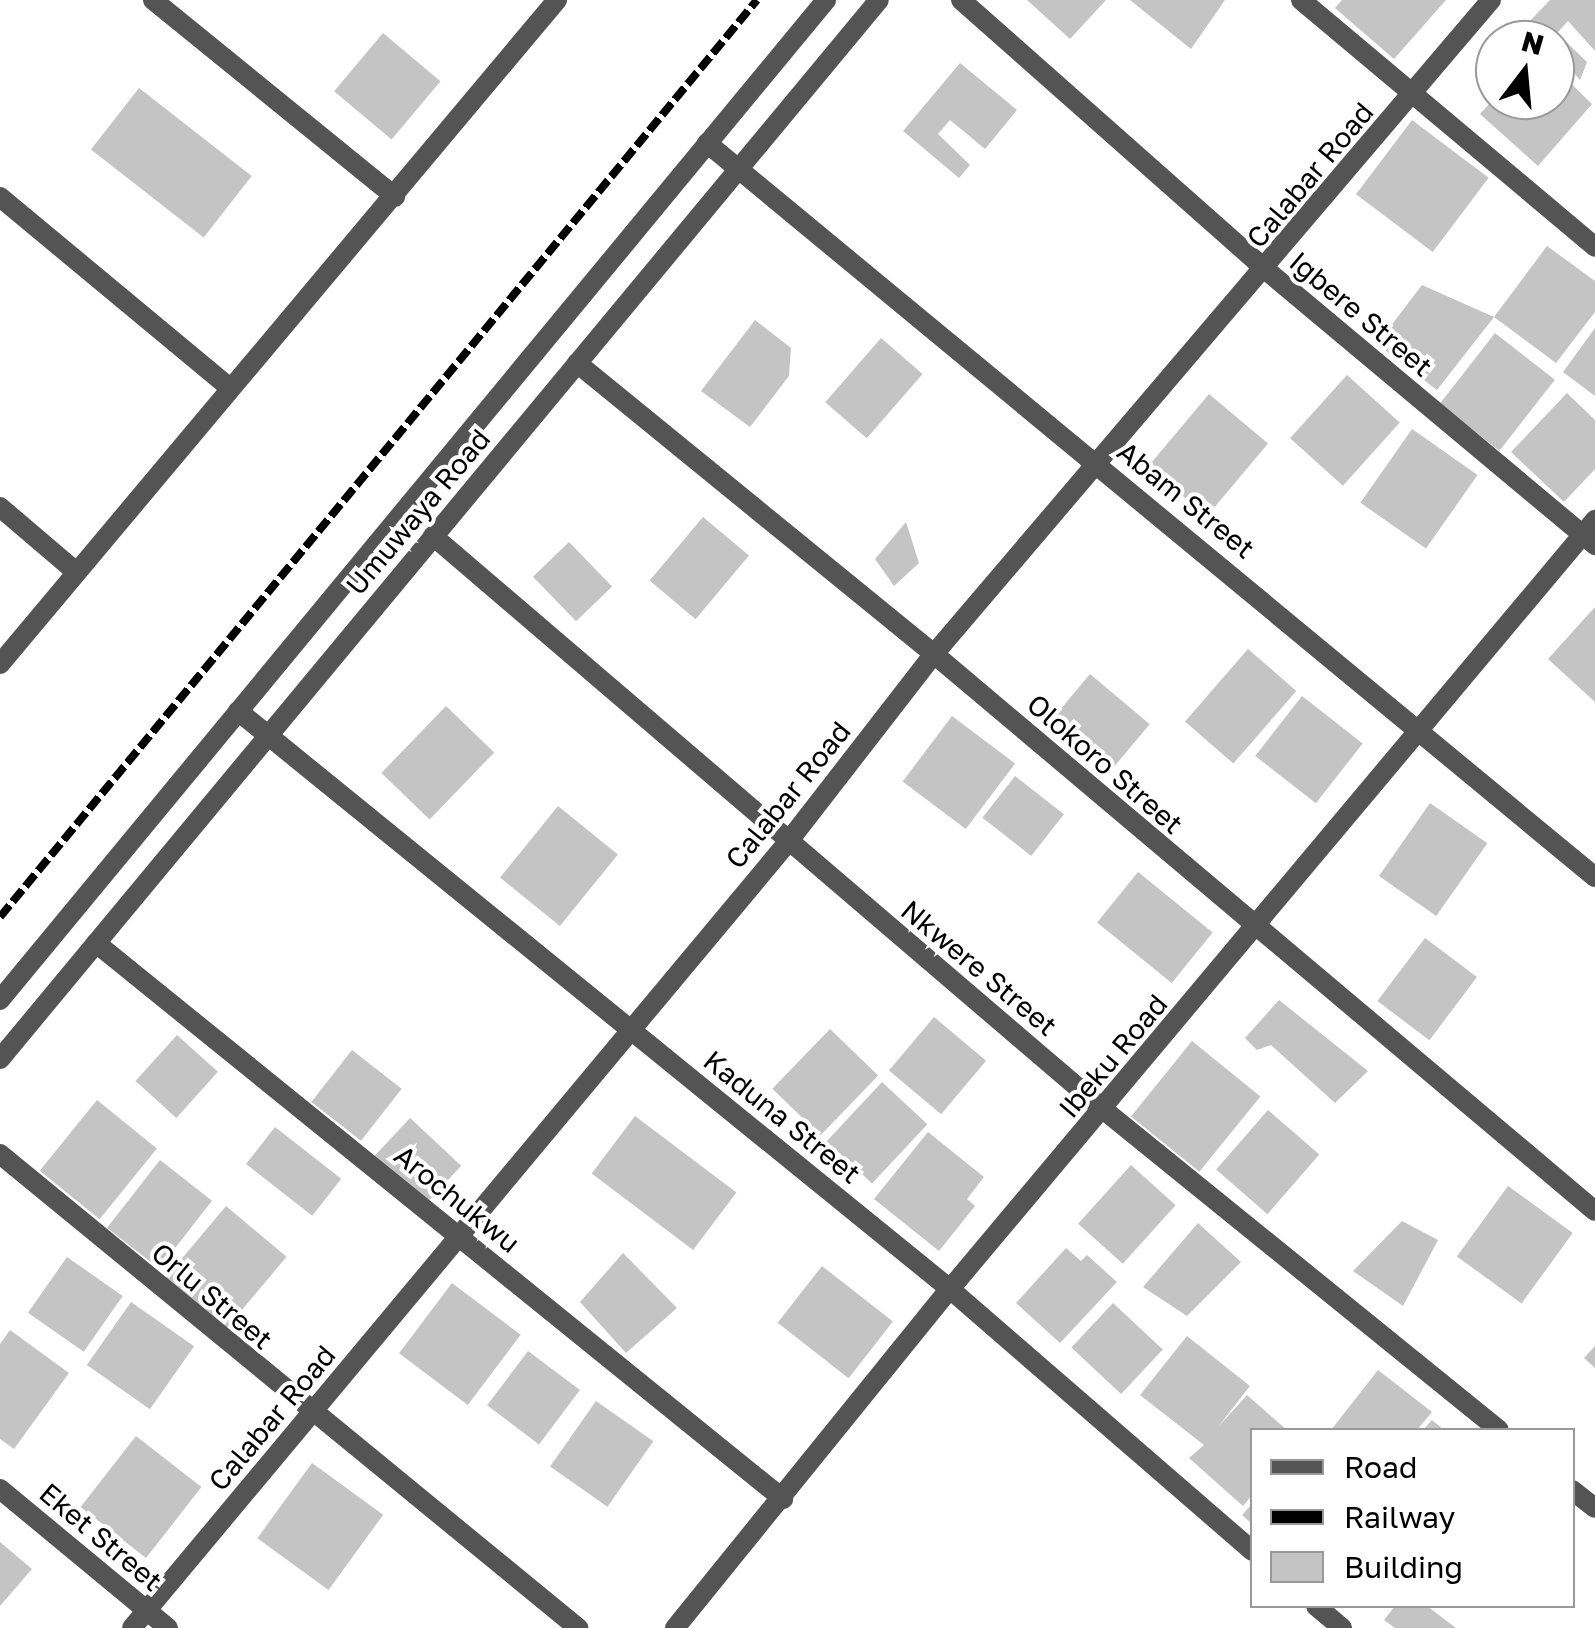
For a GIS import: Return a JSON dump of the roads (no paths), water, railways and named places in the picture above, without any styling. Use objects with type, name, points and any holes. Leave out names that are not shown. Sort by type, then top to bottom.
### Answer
[{"type":"street","points":[[153,0],[394,197]]},
{"type":"street","name":"Umuwaya Road","points":[[0,1000],[826,0]]},
{"type":"street","name":"Umuwaya Road","points":[[0,1059],[879,0]]},
{"type":"street","name":"Igbere Street","points":[[961,0],[1266,270],[1591,534]]},
{"type":"street","points":[[1301,0],[1595,247]]},
{"type":"street","name":"Calabar Road","points":[[132,1628],[788,842],[934,654],[1266,270],[1491,0]]},
{"type":"street","points":[[0,664],[229,387],[394,197],[544,5]]},
{"type":"street","name":"Abam Street","points":[[708,143],[741,166],[1595,877]]},
{"type":"street","points":[[0,197],[229,387]]},
{"type":"street","name":"Olokoro Street","points":[[577,363],[934,654],[1595,1211]]},
{"type":"street","points":[[0,508],[76,572]]},
{"type":"street","name":"Ibeku Road","points":[[675,1628],[950,1289],[1420,729],[1591,534]]},
{"type":"street","name":"Nkwere Street","points":[[433,536],[1104,1110],[1497,1428]]},
{"type":"street","name":"Kaduna Street","points":[[238,711],[950,1289],[1250,1549]]},
{"type":"street","name":"Arochukwu","points":[[96,943],[783,1498]]},
{"type":"street","name":"Orlu Street","points":[[0,1154],[311,1414],[578,1628]]},
{"type":"street","name":"Eket Street","points":[[0,1490],[168,1628]]},
{"type":"street","points":[[1575,1492],[1595,1508]]},
{"type":"street","points":[[1318,1608],[1342,1628]]},
{"type":"railway","points":[[0,917],[757,0]]}]
